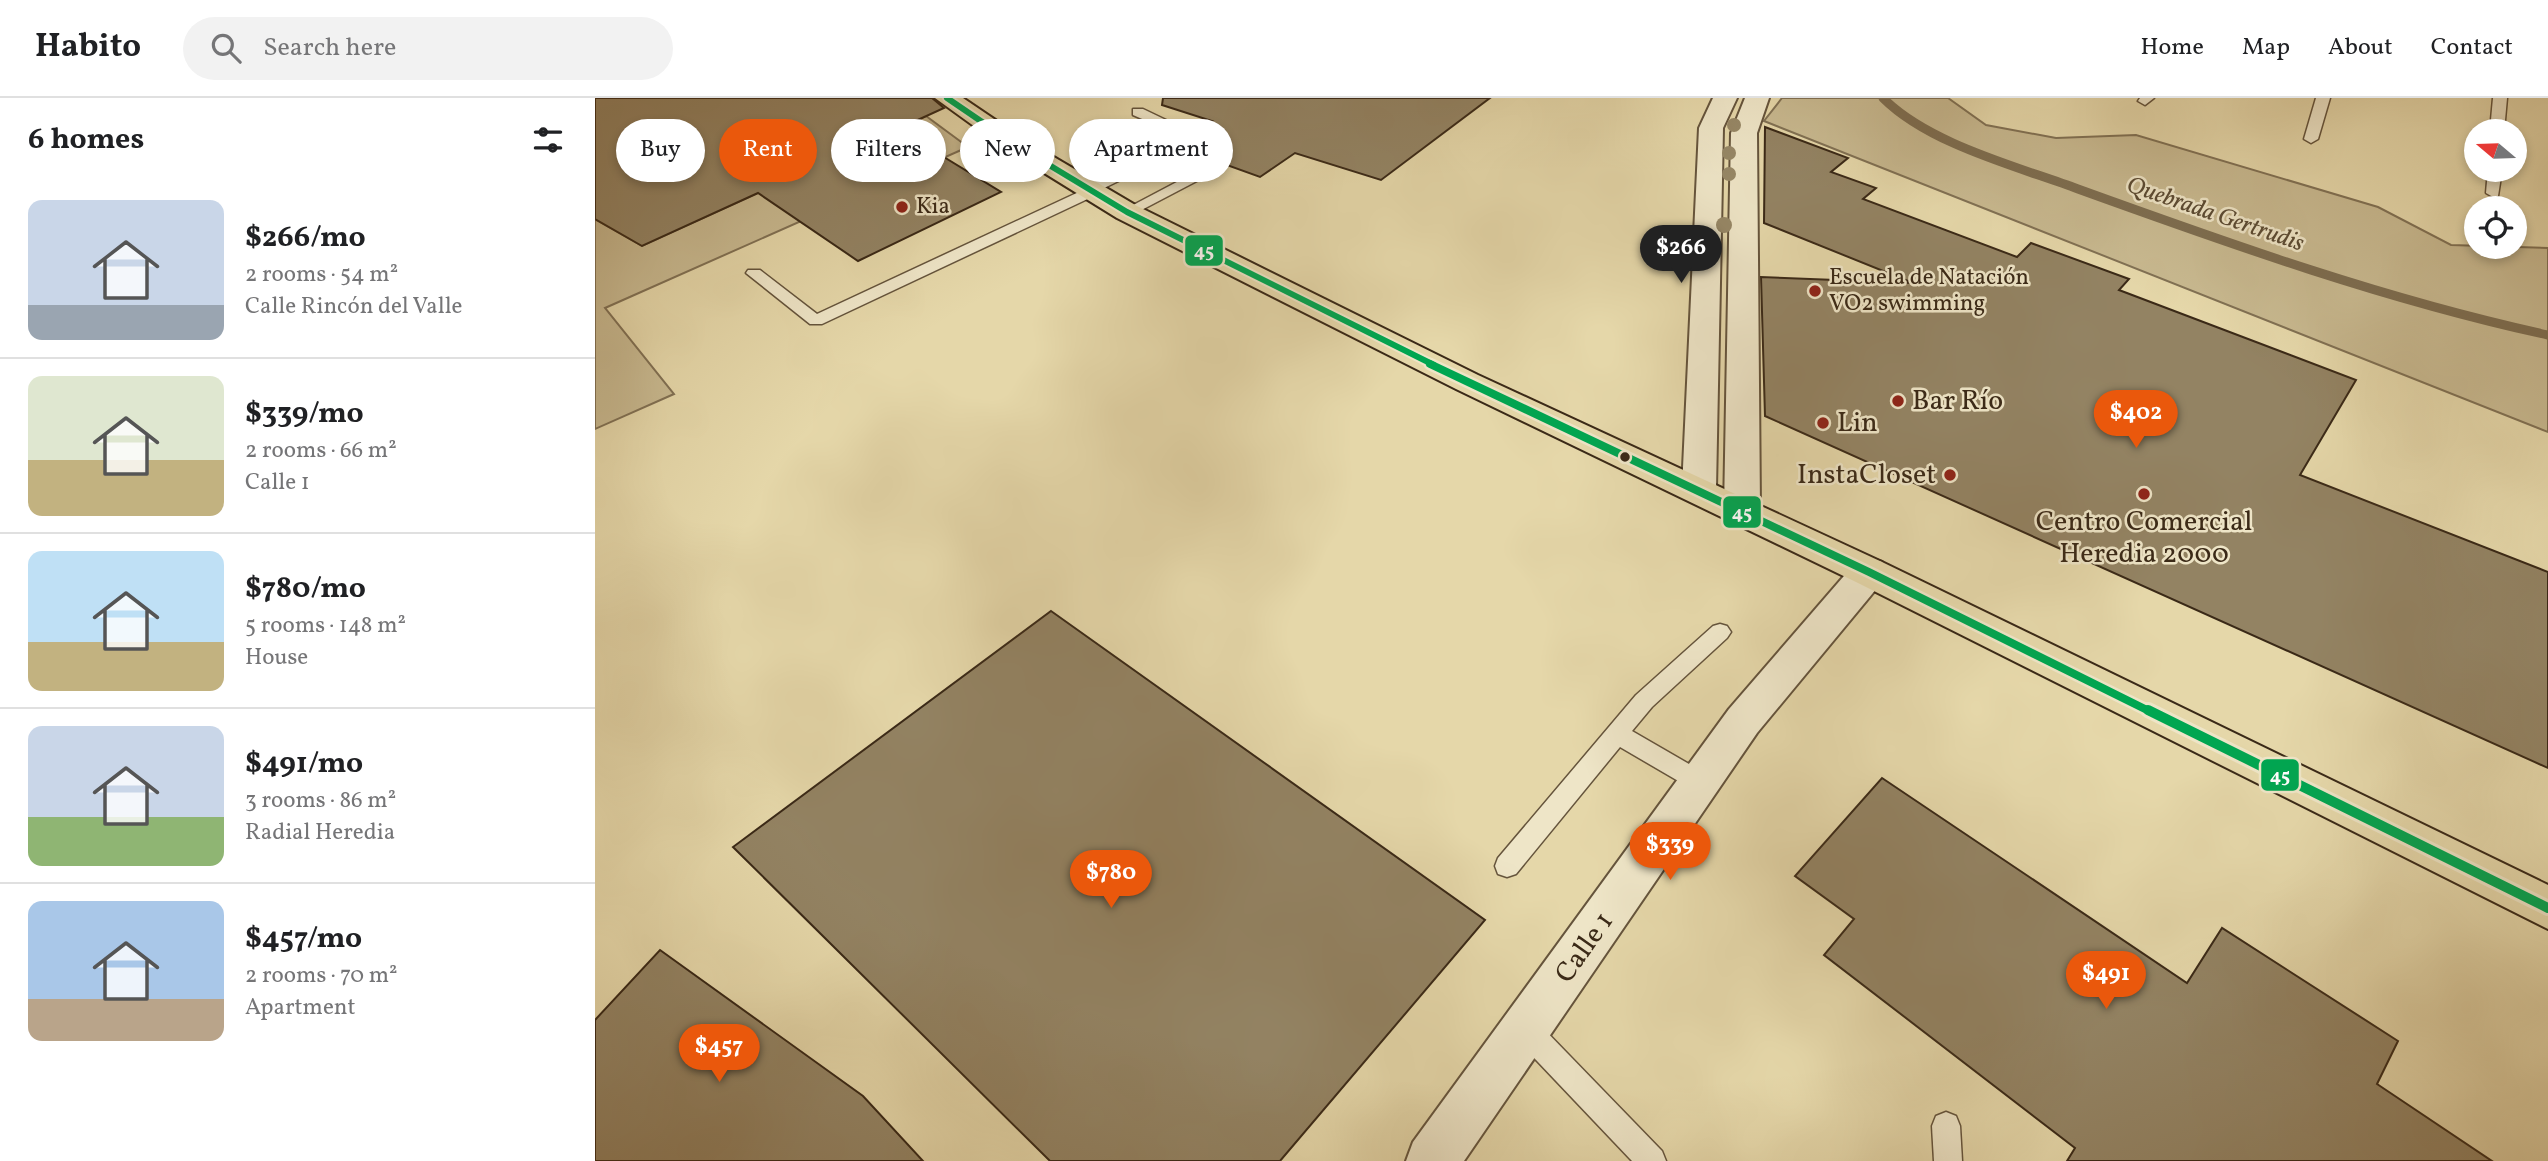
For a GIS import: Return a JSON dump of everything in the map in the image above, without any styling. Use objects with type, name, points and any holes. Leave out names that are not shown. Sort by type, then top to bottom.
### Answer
[{"type":"main road","points":[[947,98],[1127,212],[1467,382],[1699,489],[2548,908]]},
{"type":"street","points":[[1699,489],[1711,128],[1724,98]]},
{"type":"street","points":[[1742,510],[1744,133],[1757,98]]},
{"type":"street","name":"Calle 1","points":[[1432,1161],[1527,1031],[1743,721],[1869,572]]},
{"type":"lane","points":[[2311,139],[2323,98]]},
{"type":"lane","points":[[2498,119],[2500,98]]},
{"type":"lane","points":[[754,273],[816,321],[1090,191],[1132,169],[1182,131],[1138,112]]},
{"type":"lane","points":[[1127,212],[1184,182]]},
{"type":"lane","points":[[2493,193],[2494,182]]},
{"type":"lane","points":[[1507,866],[1644,701],[1720,632]]},
{"type":"lane","points":[[1617,734],[1700,782]]},
{"type":"lane","points":[[1527,1031],[1651,1161]]},
{"type":"lane","points":[[1946,1126],[1948,1161]]},
{"type":"shaded area","points":[[1782,98],[1948,98],[1986,125],[2056,138],[2136,135],[2378,207],[2451,245],[2464,245],[2464,259],[2527,259],[2527,247],[2548,248],[2548,432],[1764,121]]},
{"type":"shaded area","points":[[946,131],[960,141],[960,151],[946,157]]},
{"type":"shaded area","points":[[831,159],[831,182],[889,182],[605,308],[674,394],[595,429],[595,219],[642,246],[782,182],[817,182],[817,166]]},
{"type":"building","points":[[595,98],[932,98],[944,108],[920,119],[831,119],[831,182],[946,182],[946,158],[960,167],[960,182],[985,182],[1001,192],[858,261],[758,193],[642,246],[595,219]]},
{"type":"building","points":[[1163,98],[1490,98],[1381,180],[1295,153],[1260,177],[1233,167],[1233,119],[1206,119],[1162,105]]},
{"type":"building","name":"Centro Comercial Heredia 2000","points":[[1765,127],[1848,158],[1831,172],[1876,188],[1863,199],[2017,257],[2031,243],[2129,279],[2119,290],[2356,380],[2300,475],[2548,572],[2548,768],[1765,416],[1761,277],[1913,283],[1764,223]]},
{"type":"building","points":[[1051,611],[1485,920],[1280,1161],[1050,1161],[733,847]]},
{"type":"building","points":[[1882,778],[2187,983],[2222,928],[2398,1041],[2377,1084],[2492,1161],[2067,1161],[2075,1148],[1824,955],[1854,919],[1795,876]]},
{"type":"building","points":[[660,950],[863,1096],[923,1161],[595,1161],[595,1020]]},
{"type":"waterway","name":"Quebrada Gertrudis","points":[[1883,98],[1902,114],[1949,141],[2194,231],[2369,288],[2548,335]]},
{"type":"transit line","name":"45","points":[[947,98],[1016,145],[1127,212],[1467,382],[1869,572],[2548,908]]},
{"type":"place","name":"Kia","points":[[902,207]]},
{"type":"place","name":"Escuela de Natación VO2 swimming","points":[[1815,291]]},
{"type":"place","name":"Bar Río","points":[[1898,401]]},
{"type":"place","name":"Lin","points":[[1823,423]]},
{"type":"place","name":"InstaCloset","points":[[1950,475]]},
{"type":"place","name":"Centro Comercial Heredia 2000","points":[[2144,494]]}]
